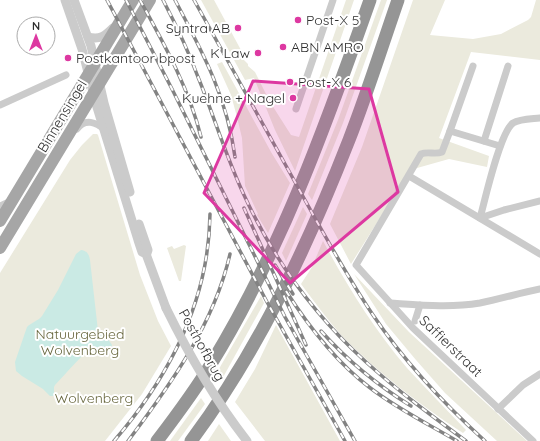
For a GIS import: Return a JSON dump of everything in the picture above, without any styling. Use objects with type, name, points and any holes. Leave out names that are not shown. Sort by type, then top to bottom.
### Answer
[{"type":"highway","points":[[158,441],[211,365],[266,263],[309,166],[338,91],[370,0]]},
{"type":"highway","points":[[191,441],[248,354],[268,319],[301,250],[349,140],[398,0]]},
{"type":"main road","name":"Binnensingel","points":[[0,221],[133,0]]},
{"type":"main road","name":"Binnensingel","points":[[0,248],[150,0]]},
{"type":"street","points":[[65,0],[81,46],[89,75],[96,88]]},
{"type":"street","points":[[74,0],[88,37],[95,64],[96,88]]},
{"type":"street","points":[[296,109],[333,0]]},
{"type":"street","points":[[88,37],[102,38],[120,22]]},
{"type":"street","points":[[473,66],[442,152],[421,154],[409,176],[540,254]]},
{"type":"street","points":[[484,141],[508,66]]},
{"type":"street","points":[[0,105],[66,75]]},
{"type":"street","name":"Posthofbrug","points":[[96,88],[105,130],[142,252],[146,254],[166,308],[199,371],[229,418],[247,441]]},
{"type":"street","name":"Posthofbrug","points":[[96,88],[111,128],[148,250],[146,254]]},
{"type":"street","points":[[480,218],[500,146],[506,131],[514,122],[540,118]]},
{"type":"street","points":[[59,150],[64,151],[77,128],[82,124],[87,122],[95,123],[105,130]]},
{"type":"street","points":[[450,131],[500,146]]},
{"type":"street","name":"Saffierstraat","points":[[409,176],[356,266],[413,328],[533,441]]},
{"type":"street","points":[[0,206],[12,201]]},
{"type":"street","points":[[480,218],[540,201]]},
{"type":"street","points":[[390,303],[420,305],[480,303],[540,289]]},
{"type":"street","points":[[415,321],[420,305]]},
{"type":"street","points":[[498,409],[523,385],[540,374]]},
{"type":"highlighted area","points":[[253,81],[369,89],[398,192],[290,283],[204,193]]},
{"type":"green space","points":[[201,0],[214,0],[242,52],[241,54],[233,58]]},
{"type":"green space","points":[[346,0],[354,0],[295,171],[275,130],[254,78],[245,80],[234,60],[241,57],[255,72],[270,102],[291,135],[299,137]]},
{"type":"green space","points":[[381,0],[387,0],[343,123],[312,200],[308,194],[338,120]]},
{"type":"green space","points":[[413,0],[445,0],[430,35],[473,39],[501,34],[528,20],[531,17],[536,0],[540,0],[540,60],[471,52],[439,138],[489,156],[487,167],[449,159],[410,170],[351,264],[330,224],[362,147]]},
{"type":"green space","points":[[222,62],[271,152],[290,183],[268,233],[257,215],[258,214],[245,186],[242,138],[231,95],[217,64]]},
{"type":"green space","name":"Natuurgebied Wolvenberg","points":[[93,134],[98,135],[140,275],[158,321],[171,346],[142,394],[105,441],[0,441],[0,273],[70,160]]},
{"type":"green space","points":[[303,207],[307,214],[286,261],[282,253]]},
{"type":"green space","points":[[323,241],[351,291],[372,323],[407,368],[466,430],[463,433],[415,400],[369,362],[341,335],[301,284],[312,267]]},
{"type":"green space","points":[[184,245],[186,246],[181,281],[179,281],[167,248],[172,246],[174,249]]},
{"type":"green space","points":[[354,274],[409,332],[527,441],[497,441],[445,393],[386,324]]},
{"type":"green space","points":[[261,296],[264,303],[221,381],[216,374]]},
{"type":"green space","points":[[276,325],[340,441],[265,441],[235,402],[255,369]]},
{"type":"green space","points":[[201,398],[205,404],[178,441],[170,441]]},
{"type":"green space","points":[[219,424],[231,441],[208,441]]},
{"type":"shaded area","points":[[81,250],[87,252],[89,255],[98,331],[108,339],[112,345],[111,348],[94,347],[89,350],[55,385],[54,396],[50,396],[43,389],[16,371],[15,362],[27,327],[42,316],[58,290],[76,254]]},
{"type":"railway","points":[[107,0],[267,302],[345,441]]},
{"type":"railway","points":[[126,0],[172,89],[285,317],[355,441]]},
{"type":"railway","points":[[140,0],[167,50],[183,84],[201,137]]},
{"type":"railway","points":[[163,0],[190,57],[231,166],[244,195],[268,241],[297,285],[313,306],[347,344],[366,362],[390,383],[466,441]]},
{"type":"railway","points":[[175,0],[195,38],[220,95],[231,135],[235,157]]},
{"type":"railway","points":[[194,0],[332,249],[373,315],[398,349],[425,381],[454,412],[485,441]]},
{"type":"railway","points":[[244,208],[306,345]]},
{"type":"railway","points":[[114,441],[152,391],[182,336],[194,307],[202,277],[208,246],[210,214]]},
{"type":"railway","points":[[128,441],[160,398],[202,329],[223,280],[230,254]]},
{"type":"railway","points":[[275,265],[293,294]]},
{"type":"railway","points":[[286,291],[323,343],[357,377],[390,402],[457,441]]},
{"type":"railway","points":[[321,331],[363,372],[386,390],[411,406]]},
{"type":"place","name":"Post-X 5","points":[[298,20]]},
{"type":"place","name":"Syntra AB","points":[[238,28]]},
{"type":"place","name":"ABN AMRO","points":[[283,47]]},
{"type":"place","name":"K Law","points":[[258,53]]},
{"type":"place","name":"Postkantoor bpost","points":[[68,58]]},
{"type":"place","name":"Post-X 6","points":[[290,82]]},
{"type":"place","name":"Kuehne + Nagel","points":[[293,98]]},
{"type":"park label","name":"Wolvenberg","points":[[94,398]]}]
